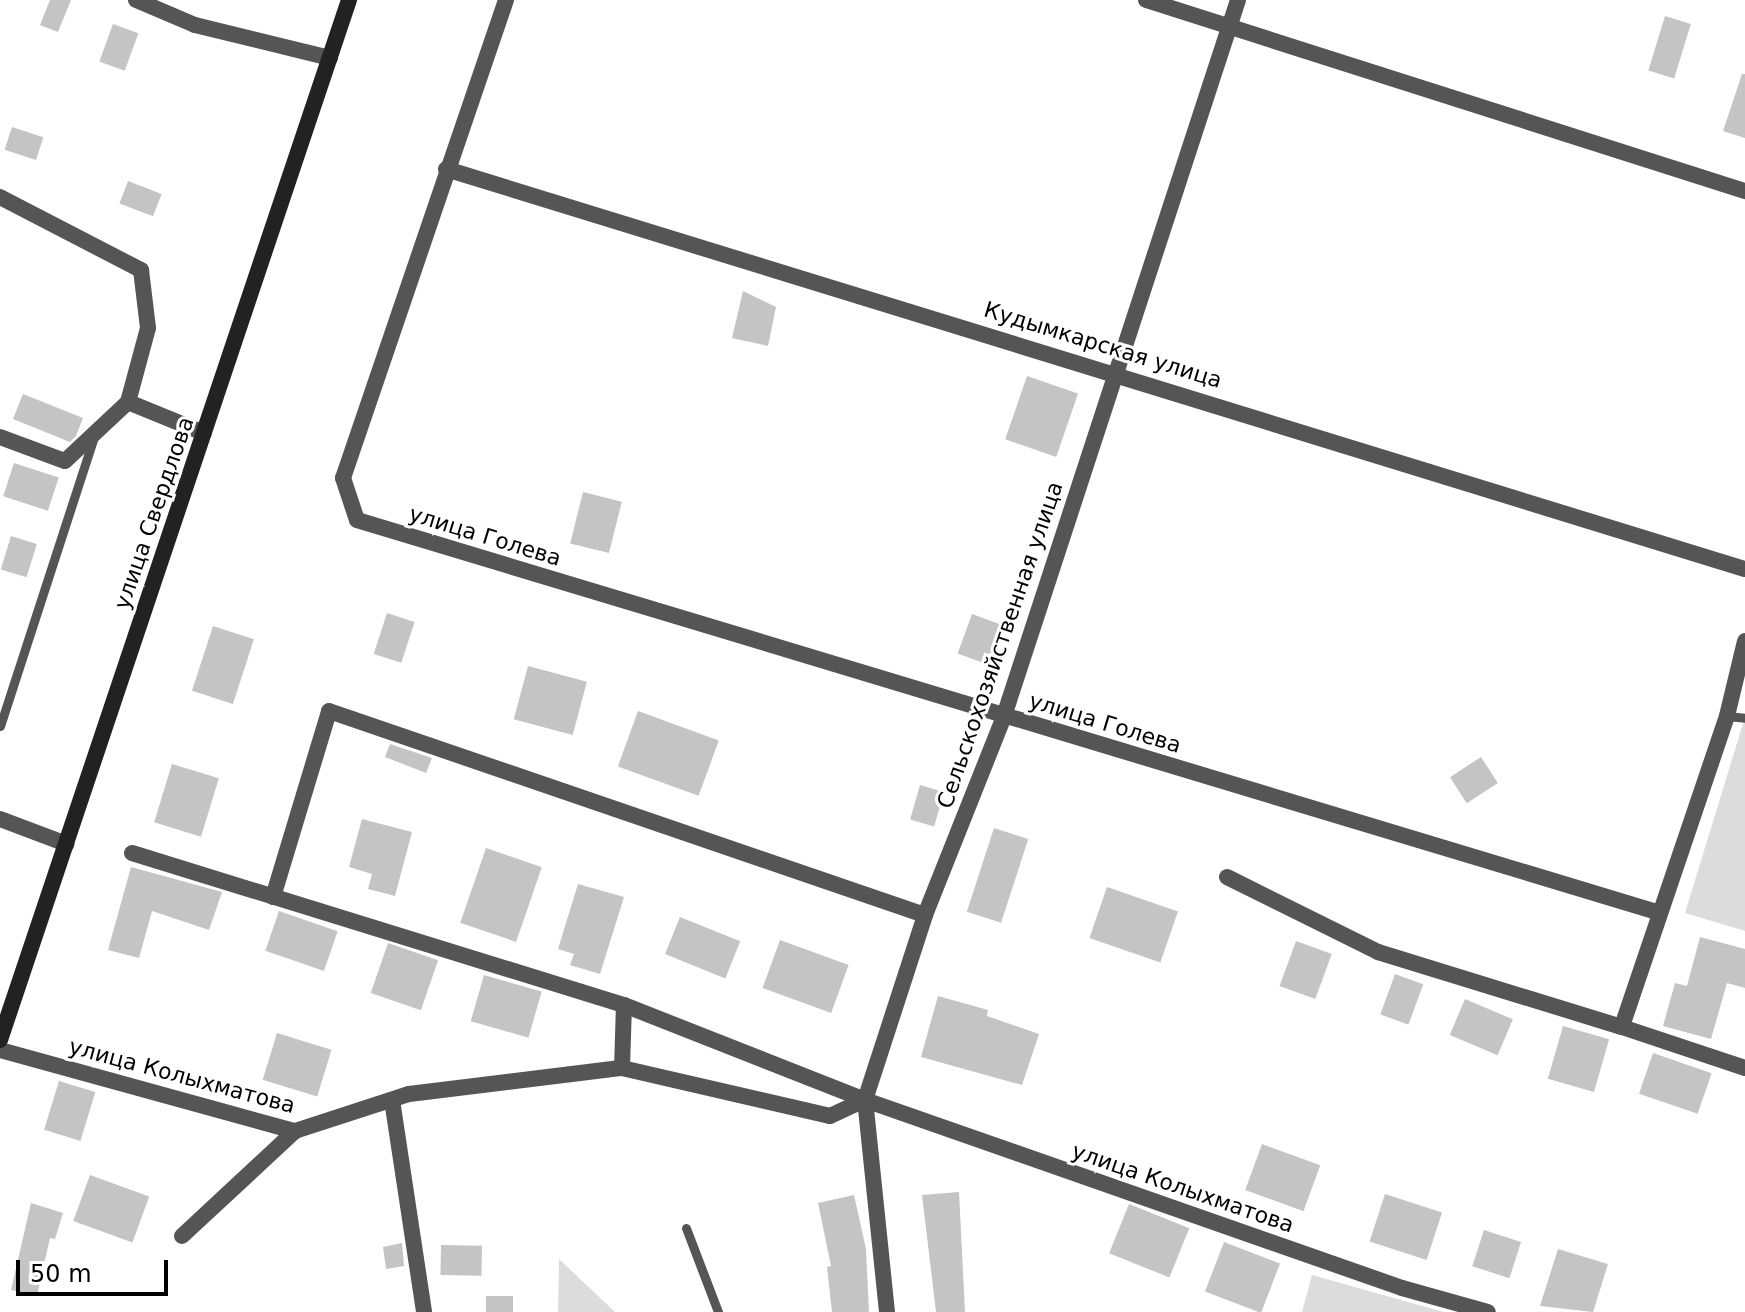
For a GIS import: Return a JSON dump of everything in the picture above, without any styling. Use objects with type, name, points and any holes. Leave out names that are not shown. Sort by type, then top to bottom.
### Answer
[{"type":"main road","name":"улица Свердлова","points":[[0,1040],[349,0]]},
{"type":"street","points":[[136,0],[195,25],[330,58]]},
{"type":"street","points":[[446,169],[506,0]]},
{"type":"street","points":[[1146,0],[1745,191]]},
{"type":"street","name":"Сельскохозяйственная улица","points":[[887,1312],[865,1100],[925,915],[1004,716],[1238,0]]},
{"type":"street","name":"Кудымкарская улица","points":[[446,169],[1116,372],[1745,569]]},
{"type":"street","name":"улица Голева","points":[[446,169],[343,478],[357,520],[1657,912]]},
{"type":"street","points":[[0,197],[141,270],[148,328],[128,402],[65,461],[0,437]]},
{"type":"street","points":[[128,402],[204,433]]},
{"type":"street","points":[[1622,1027],[1657,912],[1727,716],[1745,641]]},
{"type":"street","points":[[273,897],[329,711],[925,915]]},
{"type":"street","points":[[0,819],[66,844]]},
{"type":"street","name":"улица Колыхматова","points":[[132,853],[624,1005],[865,1100],[1388,1283],[1488,1312]]},
{"type":"street","points":[[1227,877],[1378,952],[1745,1068]]},
{"type":"street","points":[[622,1068],[624,1005]]},
{"type":"street","name":"улица Колыхматова","points":[[0,1050],[295,1131],[392,1100],[622,1068],[830,1116],[865,1100]]},
{"type":"street","points":[[392,1100],[415,1245],[417,1293],[424,1312]]},
{"type":"street","points":[[182,1236],[295,1131]]},
{"type":"lane","points":[[0,726],[96,432]]},
{"type":"lane","points":[[1727,716],[1745,718]]},
{"type":"lane","points":[[686,1228],[718,1312]]},
{"type":"lane","points":[[415,1312],[417,1293]]},
{"type":"shaded area","points":[[1745,717],[1745,931],[1685,913]]},
{"type":"shaded area","points":[[559,1259],[615,1312],[558,1312]]},
{"type":"shaded area","points":[[1312,1275],[1444,1312],[1302,1312]]},
{"type":"building","points":[[50,0],[71,0],[58,32],[40,25]]},
{"type":"building","points":[[1665,16],[1691,24],[1674,78],[1648,71]]},
{"type":"building","points":[[113,24],[138,33],[125,71],[99,62]]},
{"type":"building","points":[[1742,74],[1745,74],[1745,138],[1723,131]]},
{"type":"building","points":[[12,127],[43,137],[36,160],[5,150]]},
{"type":"building","points":[[128,181],[162,194],[153,216],[119,203]]},
{"type":"building","points":[[743,291],[776,307],[768,346],[732,338]]},
{"type":"building","points":[[1027,376],[1078,394],[1056,457],[1005,439]]},
{"type":"building","points":[[23,394],[83,418],[76,436],[70,442],[13,419]]},
{"type":"building","points":[[14,463],[59,478],[48,511],[3,496]]},
{"type":"building","points":[[583,492],[622,502],[609,553],[570,543]]},
{"type":"building","points":[[11,536],[37,544],[27,577],[1,569]]},
{"type":"building","points":[[387,613],[415,622],[401,663],[374,654]]},
{"type":"building","points":[[972,614],[1005,626],[991,665],[958,653]]},
{"type":"building","points":[[213,626],[254,639],[233,704],[192,691]]},
{"type":"building","points":[[528,666],[587,682],[573,735],[514,719]]},
{"type":"building","points":[[638,711],[719,740],[699,796],[618,766]]},
{"type":"building","points":[[390,744],[432,758],[426,773],[385,757]]},
{"type":"building","points":[[1481,757],[1498,783],[1467,803],[1450,777]]},
{"type":"building","points":[[172,764],[219,778],[201,837],[154,822]]},
{"type":"building","points":[[920,785],[944,792],[934,826],[910,820]]},
{"type":"building","points":[[362,819],[412,832],[395,896],[368,889],[372,874],[349,867]]},
{"type":"building","points":[[994,828],[1028,839],[1001,923],[967,912]]},
{"type":"building","points":[[486,848],[542,867],[516,942],[460,923]]},
{"type":"building","points":[[131,867],[222,892],[209,930],[152,911],[139,958],[108,950]]},
{"type":"building","points":[[578,884],[624,897],[600,974],[570,965],[574,954],[558,949]]},
{"type":"building","points":[[1107,887],[1178,911],[1160,962],[1089,938]]},
{"type":"building","points":[[279,911],[338,931],[324,971],[265,951]]},
{"type":"building","points":[[680,917],[740,941],[725,978],[665,954]]},
{"type":"building","points":[[1700,937],[1745,949],[1745,988],[1727,983],[1711,1039],[1663,1026],[1675,983],[1687,986]]},
{"type":"building","points":[[780,940],[849,965],[831,1013],[763,988]]},
{"type":"building","points":[[1296,941],[1332,954],[1315,999],[1280,986]]},
{"type":"building","points":[[388,943],[438,960],[421,1010],[371,993]]},
{"type":"building","points":[[1395,974],[1423,984],[1408,1025],[1380,1014]]},
{"type":"building","points":[[484,975],[542,992],[528,1038],[471,1021]]},
{"type":"building","points":[[938,996],[988,1010],[987,1016],[1039,1034],[1022,1085],[921,1057]]},
{"type":"building","points":[[1465,999],[1513,1019],[1498,1055],[1450,1035]]},
{"type":"building","points":[[1563,1026],[1609,1039],[1594,1092],[1548,1079]]},
{"type":"building","points":[[277,1033],[332,1050],[317,1097],[263,1080]]},
{"type":"building","points":[[1653,1053],[1712,1073],[1698,1114],[1639,1094]]},
{"type":"building","points":[[59,1081],[95,1092],[80,1141],[44,1130]]},
{"type":"building","points":[[1262,1144],[1320,1165],[1304,1211],[1245,1190]]},
{"type":"building","points":[[90,1175],[149,1197],[132,1243],[73,1221]]},
{"type":"building","points":[[959,1192],[965,1312],[936,1312],[922,1195]]},
{"type":"building","points":[[1385,1194],[1442,1213],[1427,1260],[1370,1242]]},
{"type":"building","points":[[854,1195],[866,1249],[869,1312],[832,1312],[827,1267],[831,1266],[818,1203]]},
{"type":"building","points":[[31,1203],[63,1213],[55,1239],[50,1238],[37,1296],[11,1290]]},
{"type":"building","points":[[1129,1204],[1189,1228],[1169,1277],[1109,1253]]},
{"type":"building","points":[[1484,1230],[1521,1242],[1509,1278],[1472,1266]]},
{"type":"building","points":[[1224,1242],[1280,1264],[1261,1312],[1205,1291]]},
{"type":"building","points":[[402,1243],[404,1266],[386,1269],[383,1247]]},
{"type":"building","points":[[441,1245],[482,1246],[481,1276],[440,1275]]},
{"type":"building","points":[[1558,1249],[1608,1264],[1593,1312],[1540,1306]]},
{"type":"building","points":[[486,1296],[513,1296],[513,1312],[486,1312]]}]
